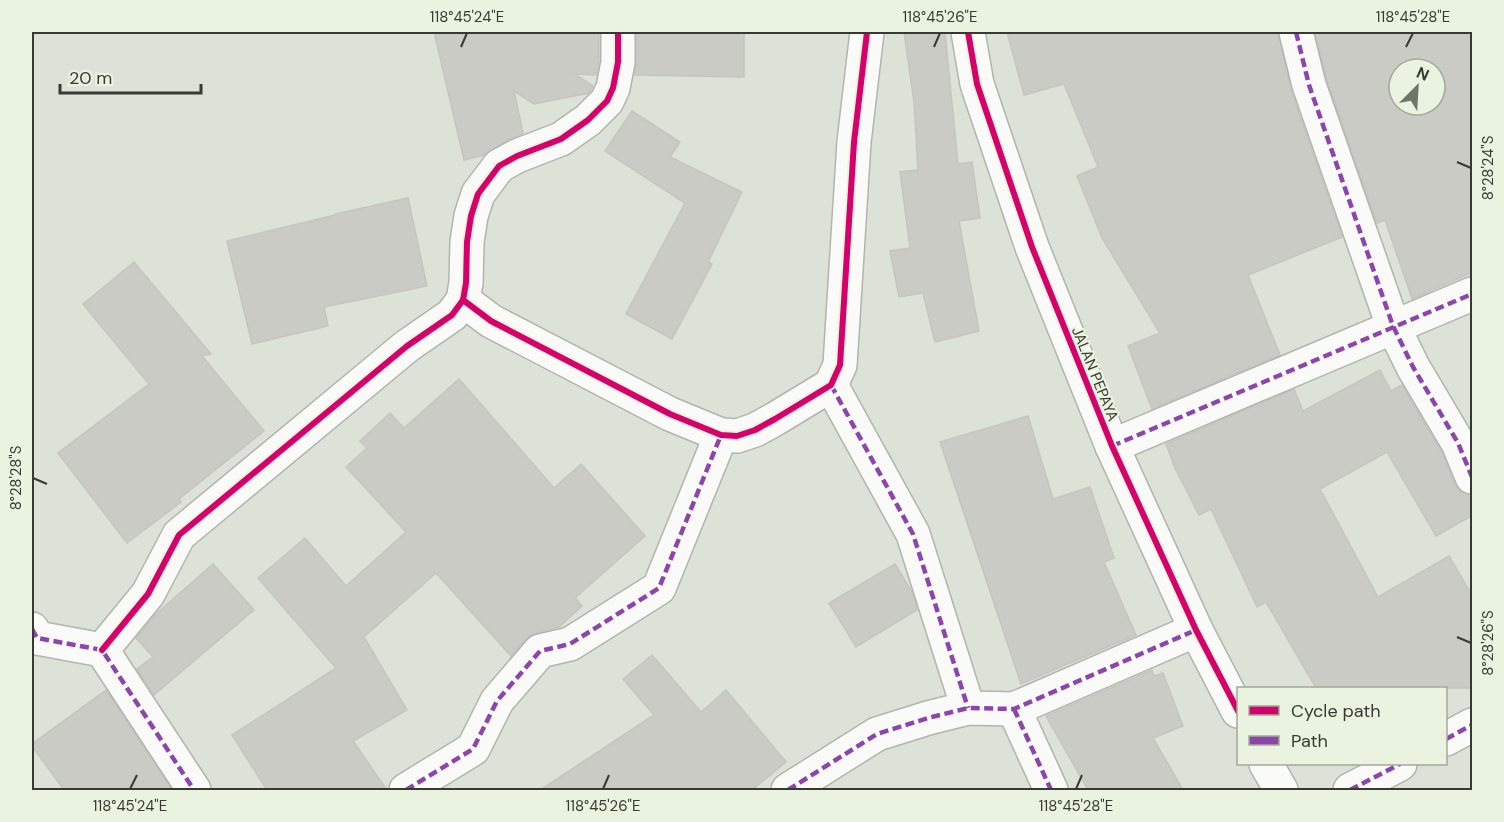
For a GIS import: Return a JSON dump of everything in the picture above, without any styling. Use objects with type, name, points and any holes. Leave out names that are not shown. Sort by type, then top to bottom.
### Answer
[{"type":"street","points":[[102,650],[148,594],[179,535],[407,346],[452,315],[463,300],[466,283],[467,242],[471,216],[478,194],[499,166],[517,156],[561,139],[588,120],[607,101],[613,88],[618,62],[618,32]]},
{"type":"street","points":[[463,300],[491,321],[670,414],[721,435],[737,436],[754,430],[831,385],[840,365],[854,142],[867,32]]},
{"type":"street","name":"JALAN PEPAYA","points":[[968,32],[977,84],[1032,247],[1112,446],[1196,630],[1237,707]]},
{"type":"street","points":[[1296,32],[1309,85],[1393,327],[1413,367],[1458,442],[1473,477]]},
{"type":"street","points":[[1112,446],[1473,294]]},
{"type":"street","points":[[831,385],[913,534],[968,708]]},
{"type":"street","points":[[406,790],[473,749],[497,701],[540,651],[570,644],[659,588],[721,435]]},
{"type":"street","points":[[788,790],[877,734],[968,708],[1014,709],[1196,630]]},
{"type":"street","points":[[33,636],[102,650],[194,790]]},
{"type":"street","points":[[1014,709],[1051,790]]},
{"type":"street","points":[[1447,738],[1473,725]]},
{"type":"street","points":[[1267,765],[1281,790]]},
{"type":"street","points":[[1350,790],[1398,765]]},
{"type":"building","points":[[434,32],[599,32],[599,60],[596,75],[575,74],[593,86],[589,93],[534,104],[514,91],[523,133],[484,155],[464,160]]},
{"type":"building","points":[[637,32],[744,32],[744,77],[635,75]]},
{"type":"building","points":[[904,32],[945,32],[958,164],[972,162],[980,218],[959,221],[979,331],[935,342],[923,293],[899,297],[890,251],[910,248],[900,172],[918,170],[914,102]]},
{"type":"building","points":[[1007,32],[1278,32],[1291,91],[1342,237],[1248,275],[1280,355],[1152,409],[1128,346],[1160,333],[1102,238],[1077,176],[1098,167],[1064,84],[1024,95]]},
{"type":"building","points":[[1315,32],[1473,32],[1473,272],[1412,299],[1385,220],[1377,223],[1327,80]]},
{"type":"building","points":[[632,111],[680,142],[670,157],[742,192],[708,262],[712,264],[672,339],[626,314],[685,203],[605,151]]},
{"type":"building","points":[[408,198],[427,286],[324,307],[328,326],[252,344],[227,241]]},
{"type":"building","points":[[134,262],[211,354],[202,356],[264,431],[179,499],[181,502],[127,543],[58,453],[149,384],[83,304]]},
{"type":"building","points":[[1380,370],[1391,391],[1402,385],[1441,451],[1455,485],[1461,492],[1473,495],[1473,515],[1436,536],[1387,452],[1320,489],[1378,597],[1449,556],[1473,597],[1473,688],[1315,687],[1266,602],[1257,607],[1211,509],[1199,515],[1175,468],[1166,444],[1294,389],[1303,411]]},
{"type":"building","points":[[459,379],[554,488],[581,464],[645,536],[575,598],[582,606],[559,627],[535,633],[526,639],[511,656],[436,573],[364,637],[407,710],[353,741],[387,790],[267,790],[232,735],[336,668],[258,578],[305,538],[346,586],[406,532],[346,467],[367,448],[360,441],[390,413],[404,428]]},
{"type":"building","points":[[1028,416],[1053,499],[1090,487],[1114,558],[1104,562],[1136,635],[1021,684],[940,442]]},
{"type":"building","points":[[213,564],[254,610],[154,695],[137,669],[153,657],[136,638],[157,613]]},
{"type":"building","points":[[895,564],[912,592],[917,610],[856,647],[829,603]]},
{"type":"building","points":[[652,655],[701,712],[726,690],[786,762],[752,790],[540,790],[654,715],[623,679]]},
{"type":"building","points":[[1152,670],[1154,676],[1163,673],[1183,726],[1153,738],[1183,790],[1088,790],[1046,716]]},
{"type":"building","points":[[106,690],[172,790],[64,790],[32,746]]},
{"type":"marked path","points":[[1296,32],[1309,85],[1393,326],[1413,367],[1458,443],[1472,477]]},
{"type":"marked path","points":[[1112,446],[1472,294]]},
{"type":"marked path","points":[[831,385],[913,534],[968,708]]},
{"type":"marked path","points":[[406,790],[473,749],[497,701],[540,651],[570,644],[659,588],[721,435]]},
{"type":"marked path","points":[[32,629],[37,638],[102,650],[194,790]]},
{"type":"marked path","points":[[788,790],[877,734],[968,708],[1014,709],[1196,630]]},
{"type":"marked path","points":[[1014,709],[1051,790]]},
{"type":"marked path","points":[[1447,738],[1472,725]]},
{"type":"marked path","points":[[1350,790],[1398,765]]},
{"type":"cycle path","points":[[102,650],[148,594],[179,535],[407,346],[452,315],[463,300],[466,283],[467,242],[471,216],[478,194],[499,166],[517,156],[561,139],[588,120],[607,101],[613,88],[618,62],[618,32]]},
{"type":"cycle path","points":[[463,300],[491,321],[670,414],[721,435],[737,436],[755,430],[831,385],[840,365],[854,142],[867,32]]},
{"type":"cycle path","points":[[968,32],[977,84],[1032,247],[1112,446],[1196,630],[1237,709]]}]
